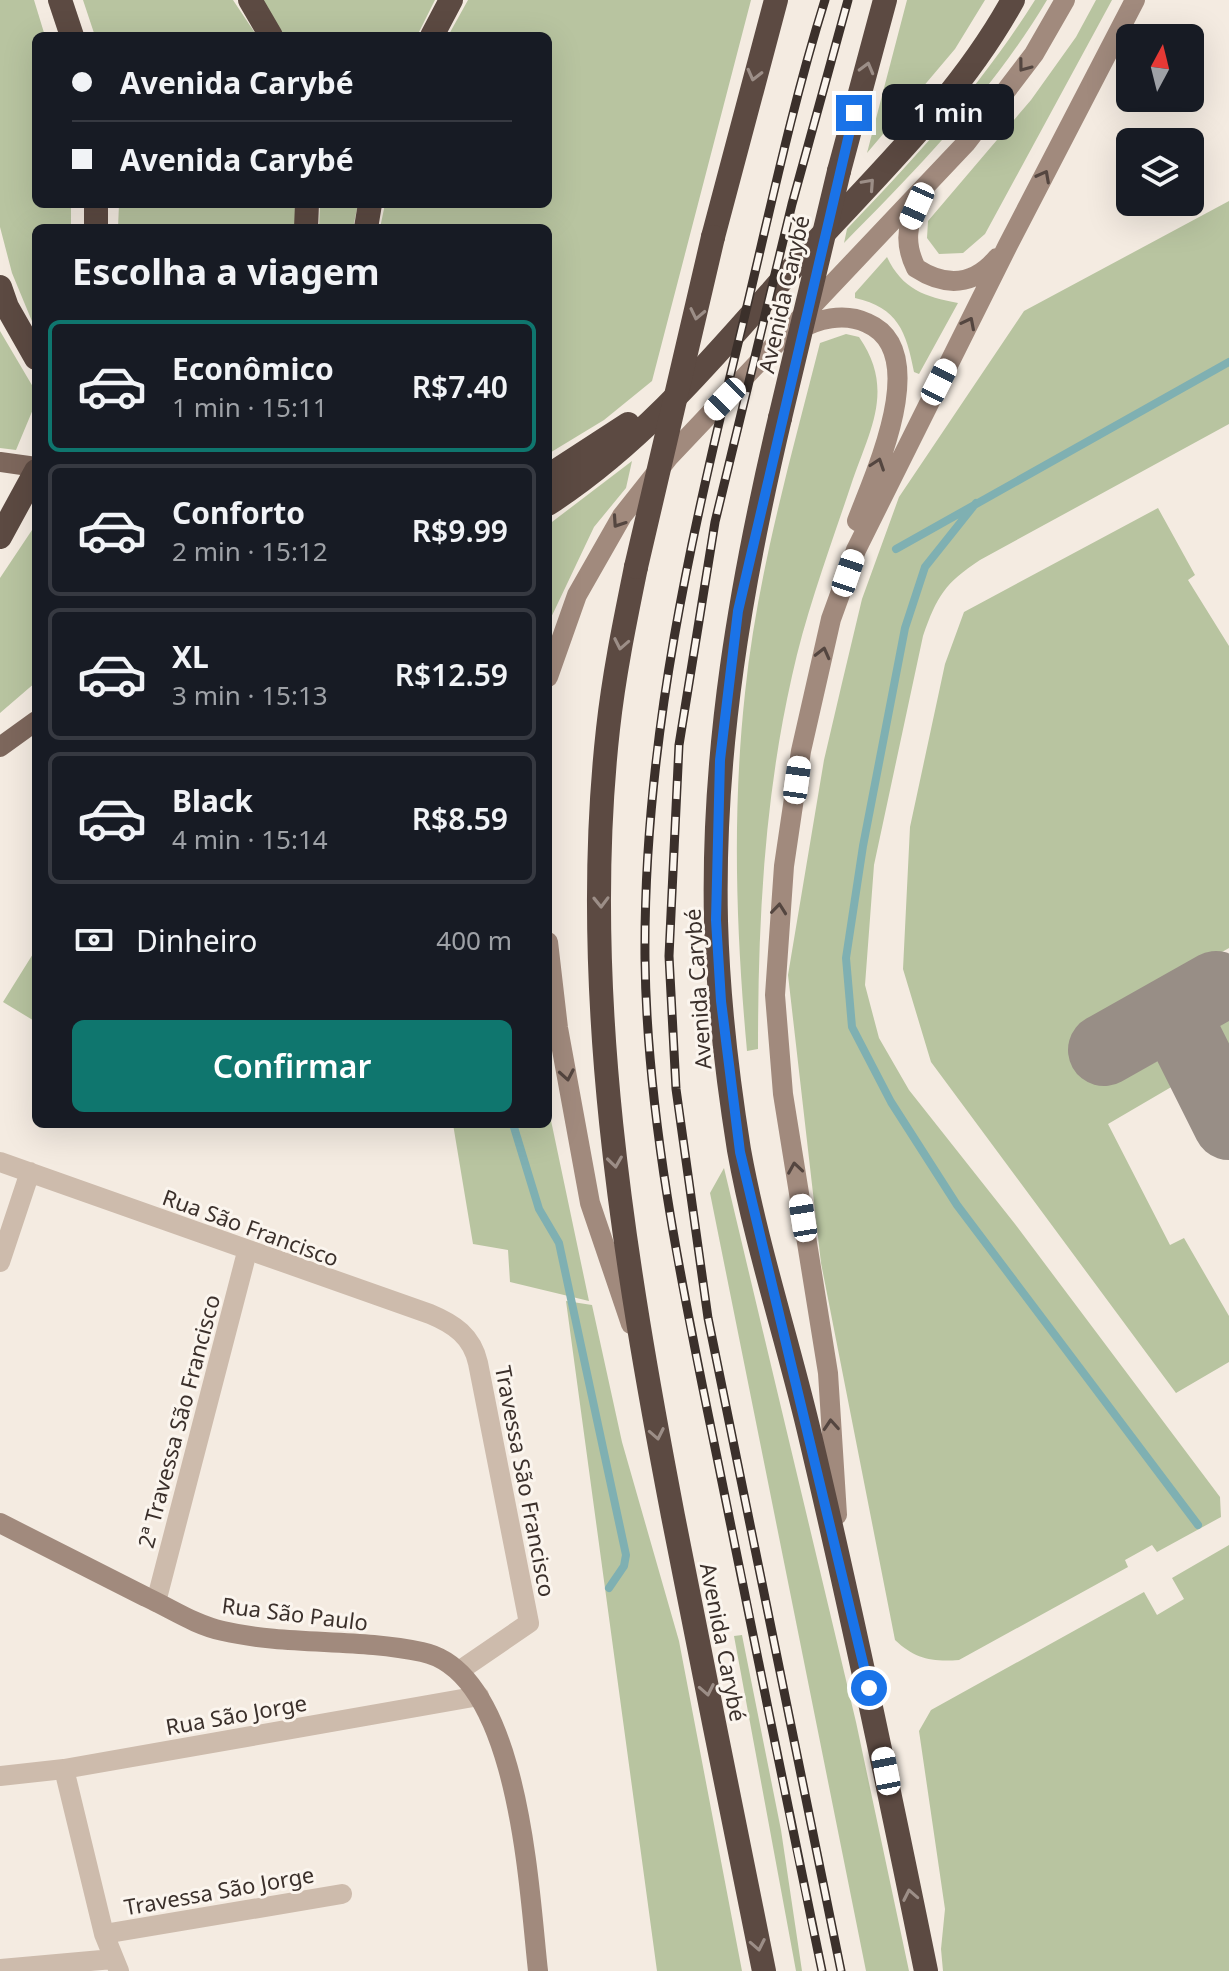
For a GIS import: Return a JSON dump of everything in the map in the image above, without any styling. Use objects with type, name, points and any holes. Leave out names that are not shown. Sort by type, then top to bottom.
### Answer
[{"type":"highway","points":[[60,0],[71,32]]},
{"type":"highway","points":[[250,0],[269,32]]},
{"type":"highway","points":[[434,32],[451,0]]},
{"type":"highway","name":"Avenida Carybé","points":[[764,1971],[643,1358],[612,1141],[604,1038],[601,898],[608,730],[636,567],[713,237],[776,0]]},
{"type":"highway","name":"Avenida Carybé","points":[[885,0],[839,171],[741,596],[728,676],[720,760],[716,920],[721,1001],[740,1152],[858,1636],[926,1971]]},
{"type":"highway","points":[[552,501],[601,466],[704,367],[953,90],[1013,0]]},
{"type":"highway","points":[[0,287],[22,338],[32,352]]},
{"type":"highway","points":[[552,471],[613,435],[704,367]]},
{"type":"highway","points":[[0,537],[32,477]]},
{"type":"main road","points":[[552,666],[577,595],[622,516],[668,458],[938,174],[1034,54],[1065,0]]},
{"type":"main road","points":[[831,619],[871,518],[1135,0]]},
{"type":"main road","points":[[938,174],[909,224],[910,255],[916,268],[945,282],[962,282],[992,264],[1008,245]]},
{"type":"main road","points":[[783,340],[819,321],[853,318],[880,329],[896,360],[897,389],[890,427],[852,535],[799,765],[784,866],[775,995],[783,1094],[828,1373],[839,1559]]},
{"type":"main road","points":[[0,462],[32,468]]},
{"type":"main road","points":[[0,747],[32,723]]},
{"type":"main road","points":[[552,976],[558,1028],[590,1203],[643,1358]]},
{"type":"main road","name":"Rua São Paulo","points":[[0,1523],[220,1631],[257,1638],[422,1652],[459,1671]]},
{"type":"main road","points":[[459,1671],[479,1696],[506,1762],[526,1867],[538,1971]]},
{"type":"street","name":"Rua São Francisco","points":[[0,1162],[446,1321],[471,1341],[475,1351]]},
{"type":"street","points":[[0,1262],[30,1172]]},
{"type":"street","name":"2ª Travessa São Francisco","points":[[156,1602],[247,1252]]},
{"type":"street","name":"Travessa São Francisco","points":[[459,1671],[529,1623],[475,1351]]},
{"type":"street","name":"Rua São Jorge","points":[[0,1776],[64,1769],[479,1696]]},
{"type":"street","points":[[0,1969],[116,1965],[104,1934],[64,1769]]},
{"type":"street","name":"Travessa São Jorge","points":[[104,1934],[342,1894]]},
{"type":"green space","points":[[0,0],[34,0],[44,32],[32,32],[32,208],[71,208],[71,224],[32,224],[32,321],[12,273],[0,227]]},
{"type":"green space","points":[[83,0],[233,0],[254,32],[94,32]]},
{"type":"green space","points":[[263,0],[435,0],[419,32],[281,32]]},
{"type":"green space","points":[[468,0],[751,0],[652,381],[604,420],[552,452],[552,224],[381,224],[384,208],[552,208],[552,32],[450,32]]},
{"type":"green space","points":[[907,0],[985,0],[955,49],[867,153]]},
{"type":"green space","points":[[1035,0],[1047,0],[1003,66],[927,157],[844,243],[847,229],[947,119]]},
{"type":"green space","points":[[1096,0],[1112,0],[985,234],[963,253],[939,254],[927,238],[928,221],[1031,100],[1076,37]]},
{"type":"green space","points":[[1229,201],[1229,424],[980,560],[958,576],[944,592],[923,636],[874,865],[865,985],[879,1038],[909,1090],[1015,1224],[1220,1497],[1221,1517],[1157,1552],[1152,1545],[1125,1560],[1128,1567],[959,1660],[932,1660],[917,1655],[895,1640],[821,1263],[788,975],[824,760],[862,599],[899,497],[1024,311]]},
{"type":"green space","points":[[119,208],[299,208],[298,224],[118,224]]},
{"type":"green space","points":[[320,208],[357,208],[354,224],[319,224]]},
{"type":"green space","points":[[887,257],[900,277],[916,290],[958,303],[919,374],[914,372],[898,323],[881,308],[855,298],[855,293]]},
{"type":"green space","points":[[0,331],[32,385],[32,412],[16,450],[0,448]]},
{"type":"green space","points":[[846,334],[859,337],[870,356],[876,375],[876,411],[811,604],[782,722],[764,862],[758,1049],[747,1051],[738,917],[737,827],[741,738],[750,649],[776,517],[820,343]]},
{"type":"green space","points":[[632,461],[626,488],[594,527],[552,616],[552,522]]},
{"type":"green space","points":[[1158,508],[1195,575],[1188,580],[1229,646],[1229,948],[1087,1029],[1118,1082],[1157,1061],[1174,1068],[1173,1086],[1108,1124],[1170,1245],[1184,1238],[1229,1316],[1229,1362],[1176,1393],[931,1062],[903,969],[910,827],[945,664],[964,612]]},
{"type":"green space","points":[[32,530],[32,685],[0,713],[0,578]]},
{"type":"green space","points":[[32,955],[32,1020],[3,1002]]},
{"type":"green space","points":[[1229,1020],[1229,1055],[1214,1057],[1205,1044],[1208,1031]]},
{"type":"green space","points":[[552,1125],[589,1301],[510,1282],[508,1250],[473,1244],[454,1128],[552,1128]]},
{"type":"green space","points":[[724,1168],[856,1722],[909,1971],[866,1971],[710,1193]]},
{"type":"green space","points":[[566,1301],[592,1305],[622,1442],[679,1641],[742,1971],[657,1971]]},
{"type":"green space","points":[[1229,1545],[1229,1971],[943,1971],[941,1949],[945,1909],[919,1731],[931,1710],[1144,1592],[1157,1615],[1184,1599],[1172,1578]]},
{"type":"green space","points":[[742,1635],[781,1830],[802,1971],[796,1971],[734,1636]]},
{"type":"waterway","points":[[896,549],[1229,362]]},
{"type":"waterway","points":[[976,503],[925,567],[905,628],[863,846],[846,958],[852,1027],[891,1102],[957,1205],[1198,1525]]},
{"type":"waterway","points":[[514,1128],[539,1209],[559,1243],[626,1555],[624,1566],[609,1588]]},
{"type":"taxiway","points":[[1104,1050],[1216,987]]},
{"type":"taxiway","points":[[1198,997],[1183,1013],[1181,1028],[1229,1124]]},
{"type":"railway","points":[[822,1971],[671,1220],[653,1089],[645,959],[652,797],[674,638],[724,401],[791,120],[825,0]]},
{"type":"railway","points":[[841,1971],[708,1318],[676,1089],[669,956],[679,745],[715,522],[792,204],[848,0]]},
{"type":"route","points":[[854,113],[762,495],[738,611],[720,760],[716,920],[729,1079],[740,1152],[869,1688]]}]
